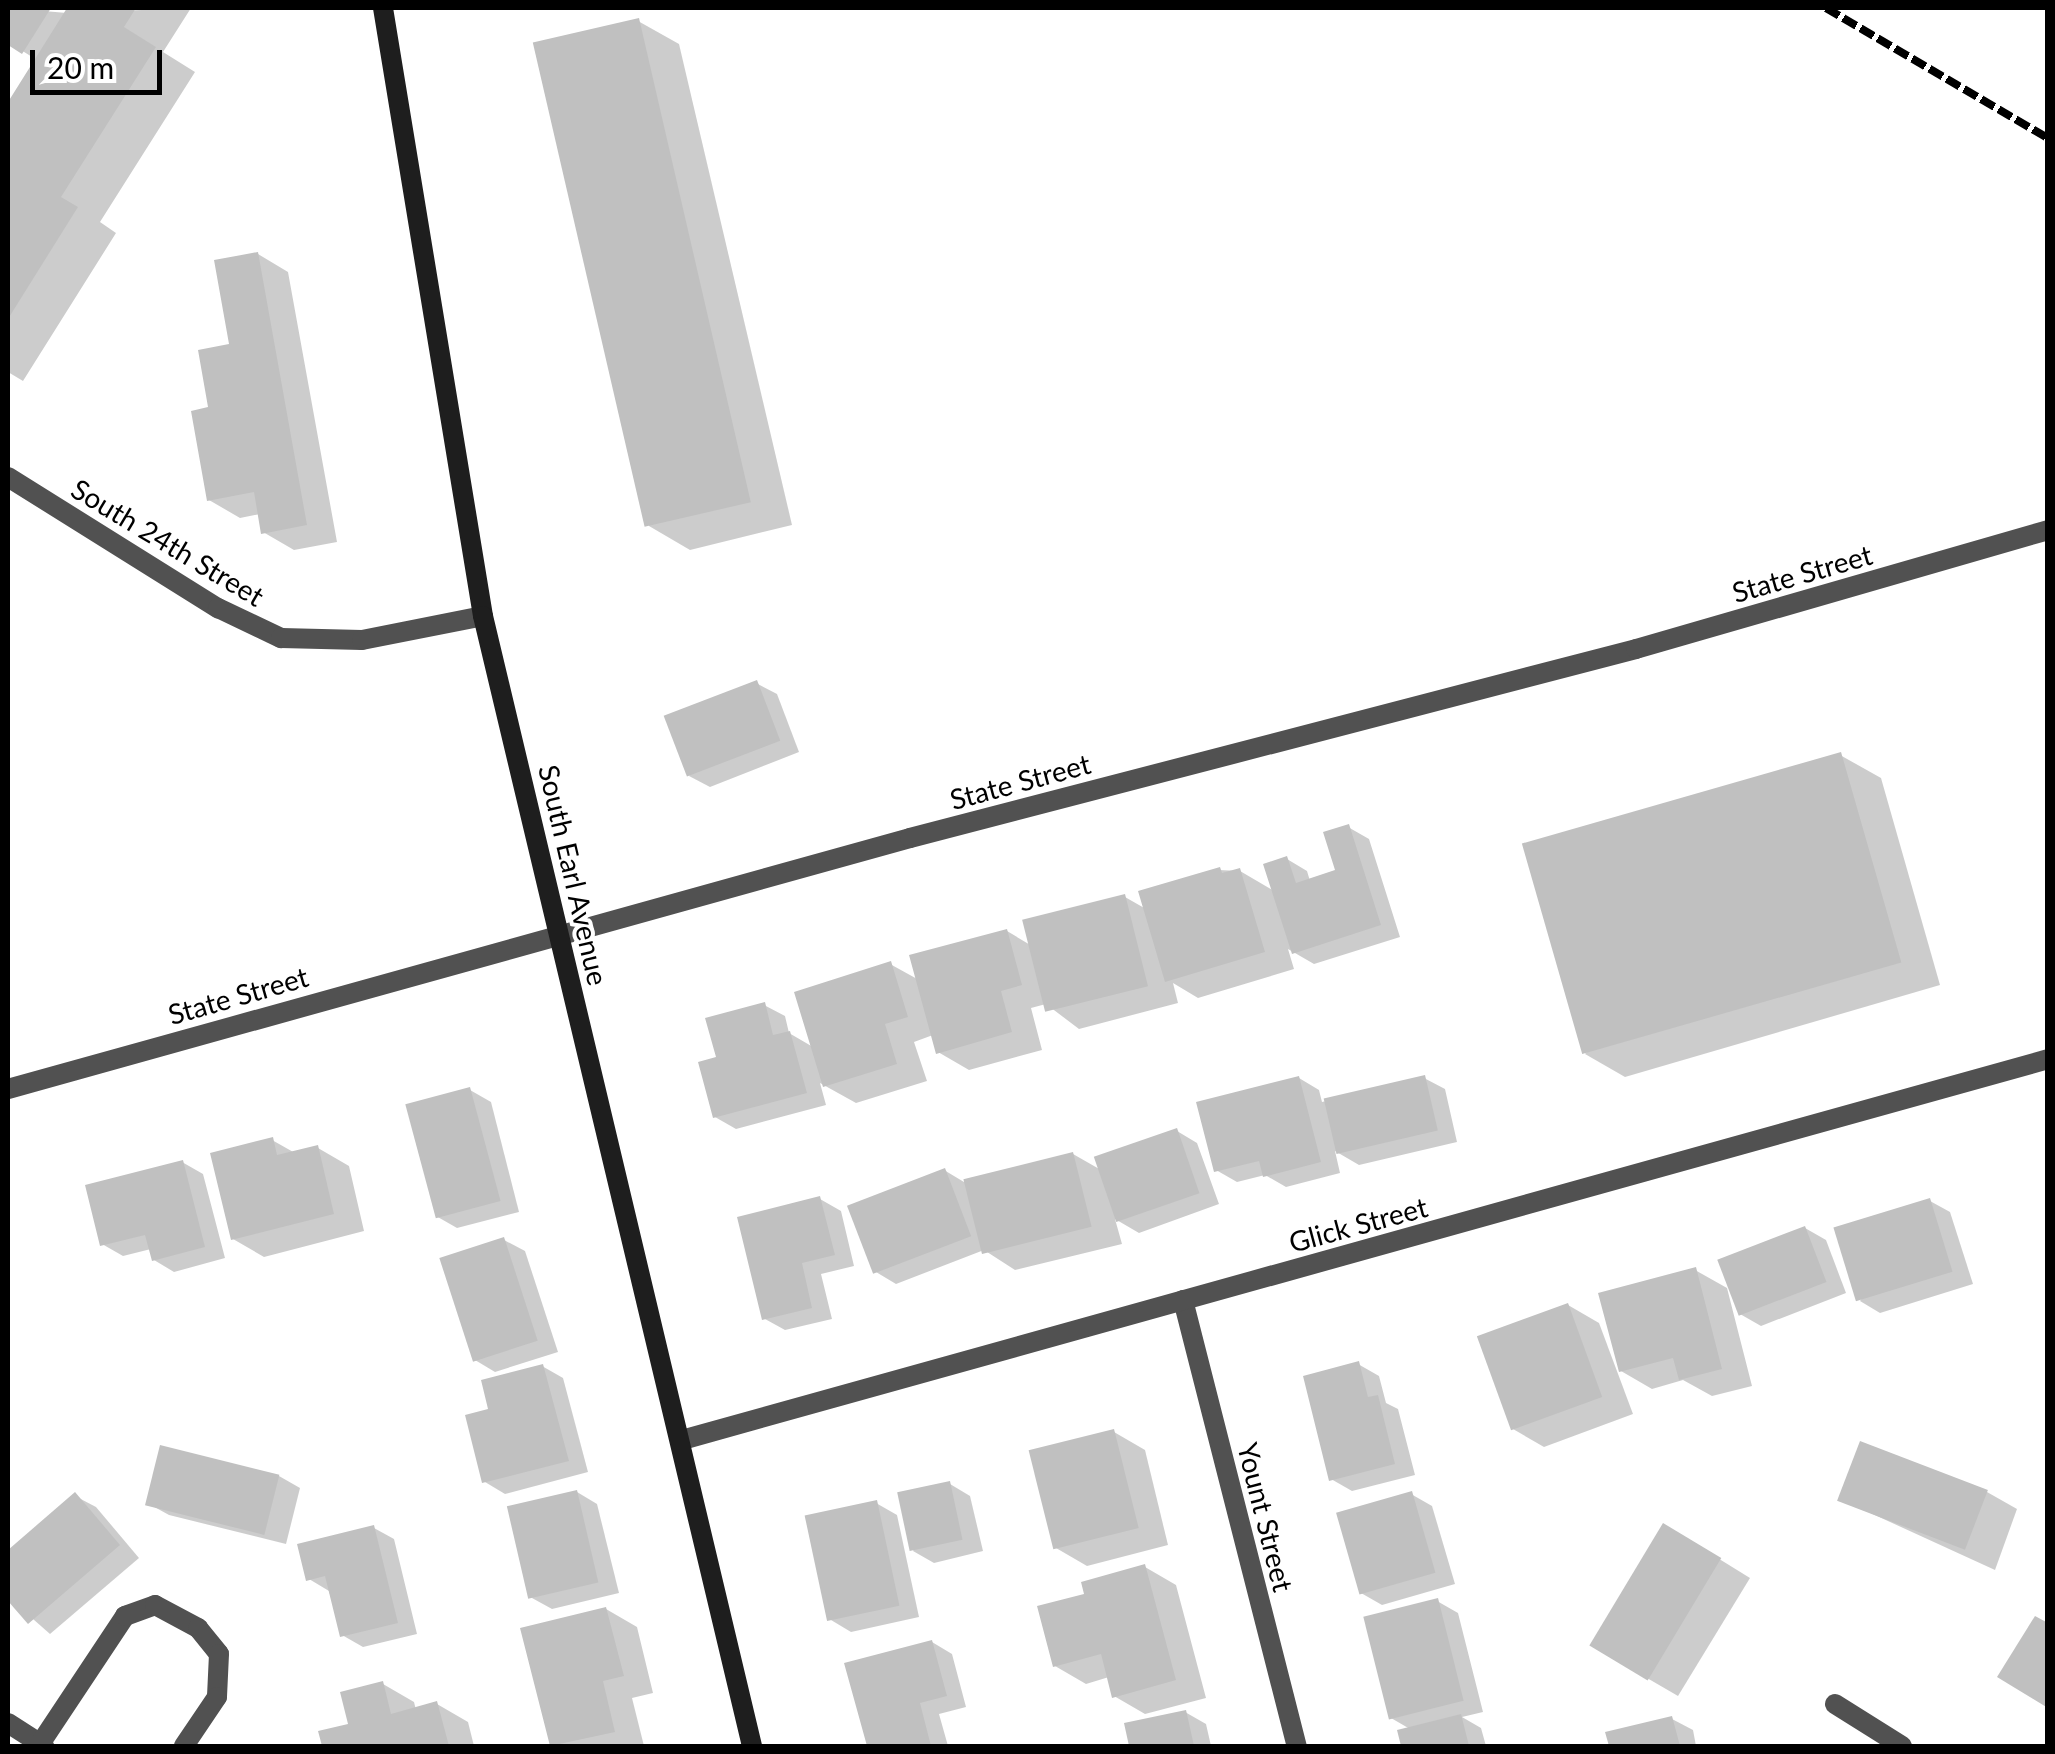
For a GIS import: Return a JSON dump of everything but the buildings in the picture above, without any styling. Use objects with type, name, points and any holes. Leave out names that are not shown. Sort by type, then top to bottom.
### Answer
[{"type":"street","name":"South Earl Avenue","points":[[383,8],[483,616],[752,1746]]},
{"type":"street","name":"South 24th Street","points":[[8,477],[218,608],[281,638],[362,640],[483,616]]},
{"type":"street","name":"State Street","points":[[8,1089],[559,934],[1636,649],[2048,530]]},
{"type":"street","name":"Glick Street","points":[[682,1440],[2048,1059]]},
{"type":"street","name":"Yount Street","points":[[1183,1300],[1296,1746]]},
{"type":"street","points":[[8,1723],[42,1745],[125,1616],[155,1605],[198,1628],[218,1654],[216,1698],[184,1746]]},
{"type":"street","points":[[1835,1704],[1902,1746]]},
{"type":"railway","points":[[1826,8],[2048,138]]}]
